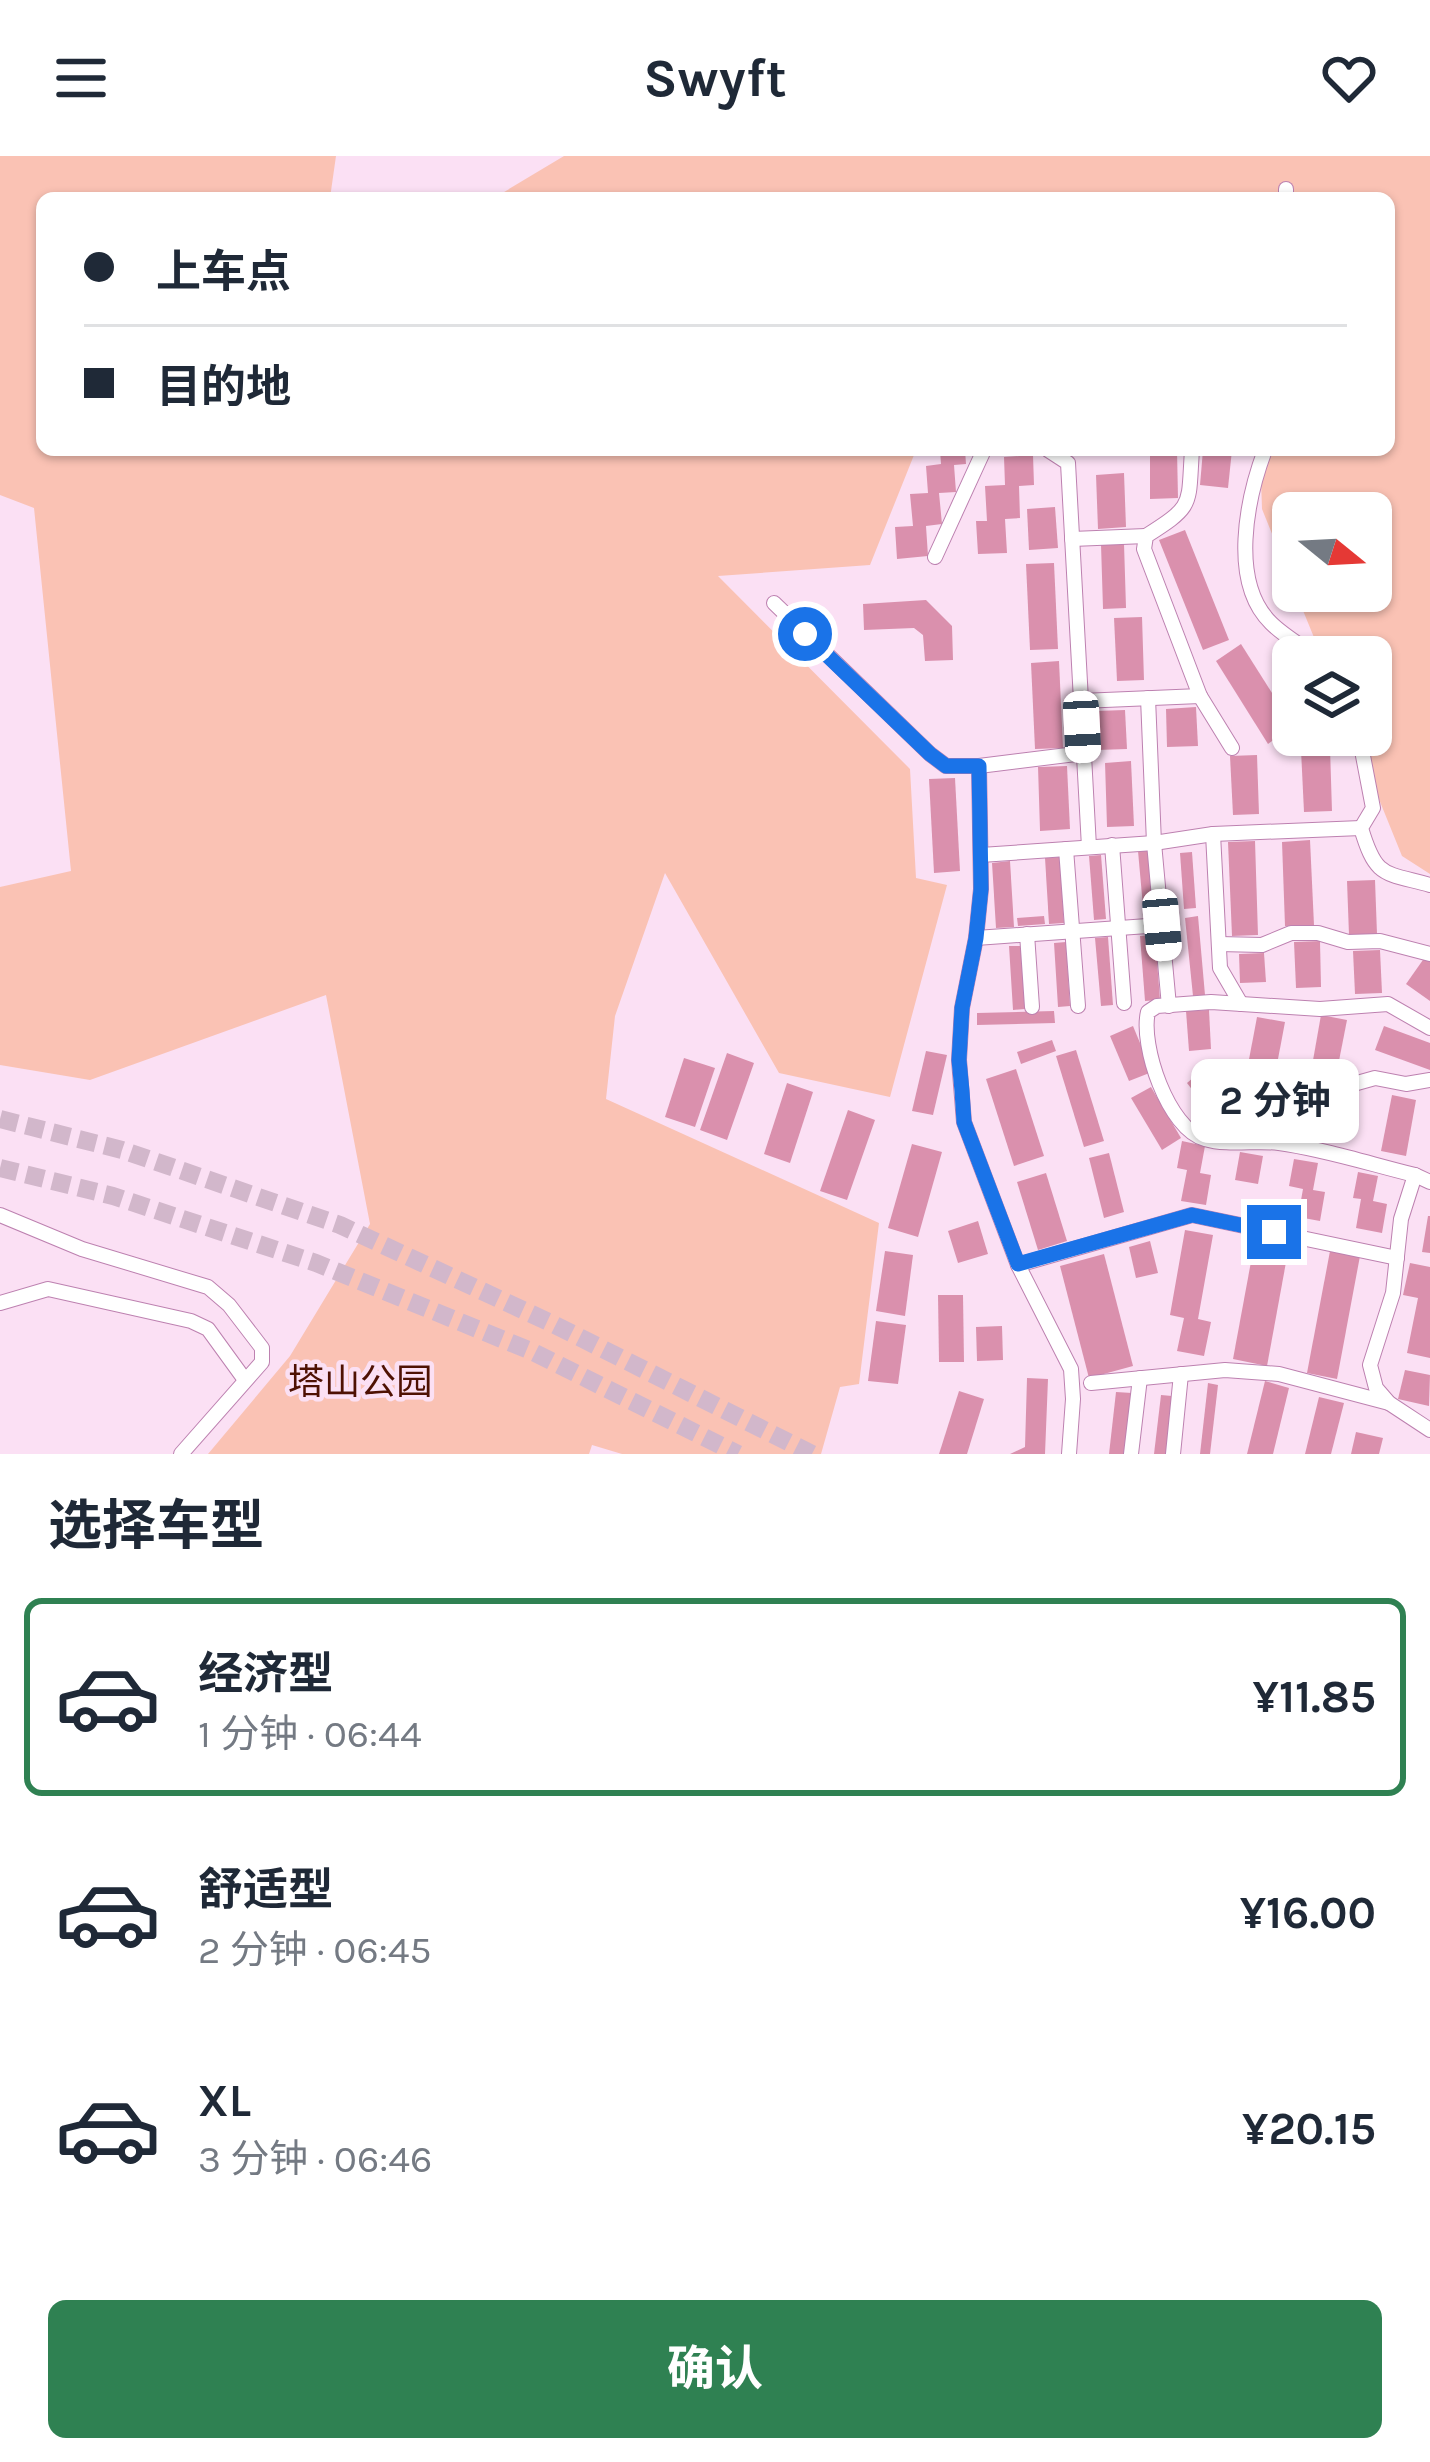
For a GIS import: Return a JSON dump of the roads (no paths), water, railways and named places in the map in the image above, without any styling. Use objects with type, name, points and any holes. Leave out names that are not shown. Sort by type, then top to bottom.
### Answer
[{"type":"street","points":[[935,557],[981,456]]},
{"type":"street","points":[[1057,456],[1068,463],[1089,847]]},
{"type":"street","points":[[1072,539],[1147,536],[1180,515],[1186,507],[1191,456]]},
{"type":"street","points":[[1263,456],[1244,531],[1252,593],[1269,621],[1289,636]]},
{"type":"street","points":[[1147,536],[1144,549],[1200,696],[1232,748]]},
{"type":"street","points":[[774,604],[946,766],[1084,753]]},
{"type":"street","points":[[1081,700],[1200,696]]},
{"type":"street","points":[[1148,698],[1168,1006]]},
{"type":"street","points":[[1363,756],[1373,808],[1361,828],[1370,859],[1382,872],[1430,885]]},
{"type":"street","points":[[979,766],[981,889],[962,1008],[959,1060],[964,1122],[1018,1264],[1071,1369],[1070,1454]]},
{"type":"street","points":[[981,855],[1154,843],[1213,834],[1361,828]]},
{"type":"street","points":[[1213,834],[1220,968],[1241,1004]]},
{"type":"street","points":[[1112,845],[1124,1003]]},
{"type":"street","points":[[1066,849],[1078,1006]]},
{"type":"street","points":[[976,938],[1162,925]]},
{"type":"street","points":[[1219,944],[1262,945],[1291,933],[1318,933],[1430,954]]},
{"type":"street","points":[[1027,934],[1033,1007]]},
{"type":"street","points":[[1430,1028],[1388,1004],[1320,1009],[1211,1002],[1157,1006],[1148,1012],[1144,1028],[1159,1083],[1185,1128],[1204,1139],[1280,1144],[1430,1182]]},
{"type":"street","points":[[1238,1072],[1256,1088],[1277,1092],[1303,1082],[1350,1085],[1375,1078],[1406,1084],[1430,1080]]},
{"type":"street","points":[[1415,1175],[1401,1219],[1394,1293],[1370,1365],[1376,1388],[1389,1403],[1430,1430]]},
{"type":"street","points":[[0,1215],[82,1249],[208,1287],[229,1305],[262,1348],[262,1361],[181,1454]]},
{"type":"street","points":[[1018,1264],[1192,1215],[1397,1258]]},
{"type":"street","points":[[0,1303],[48,1289],[191,1321],[208,1329],[245,1380]]},
{"type":"street","points":[[1091,1383],[1226,1370],[1279,1374],[1389,1403]]},
{"type":"street","points":[[1172,1454],[1181,1374]]},
{"type":"street","points":[[1131,1454],[1140,1378]]},
{"type":"tunnel","points":[[0,1119],[122,1150],[340,1225],[553,1324],[812,1454]]},
{"type":"tunnel","points":[[0,1168],[113,1196],[316,1263],[531,1351],[738,1454]]},
{"type":"park label","name":"塔山公园","points":[[360,1381]]}]
